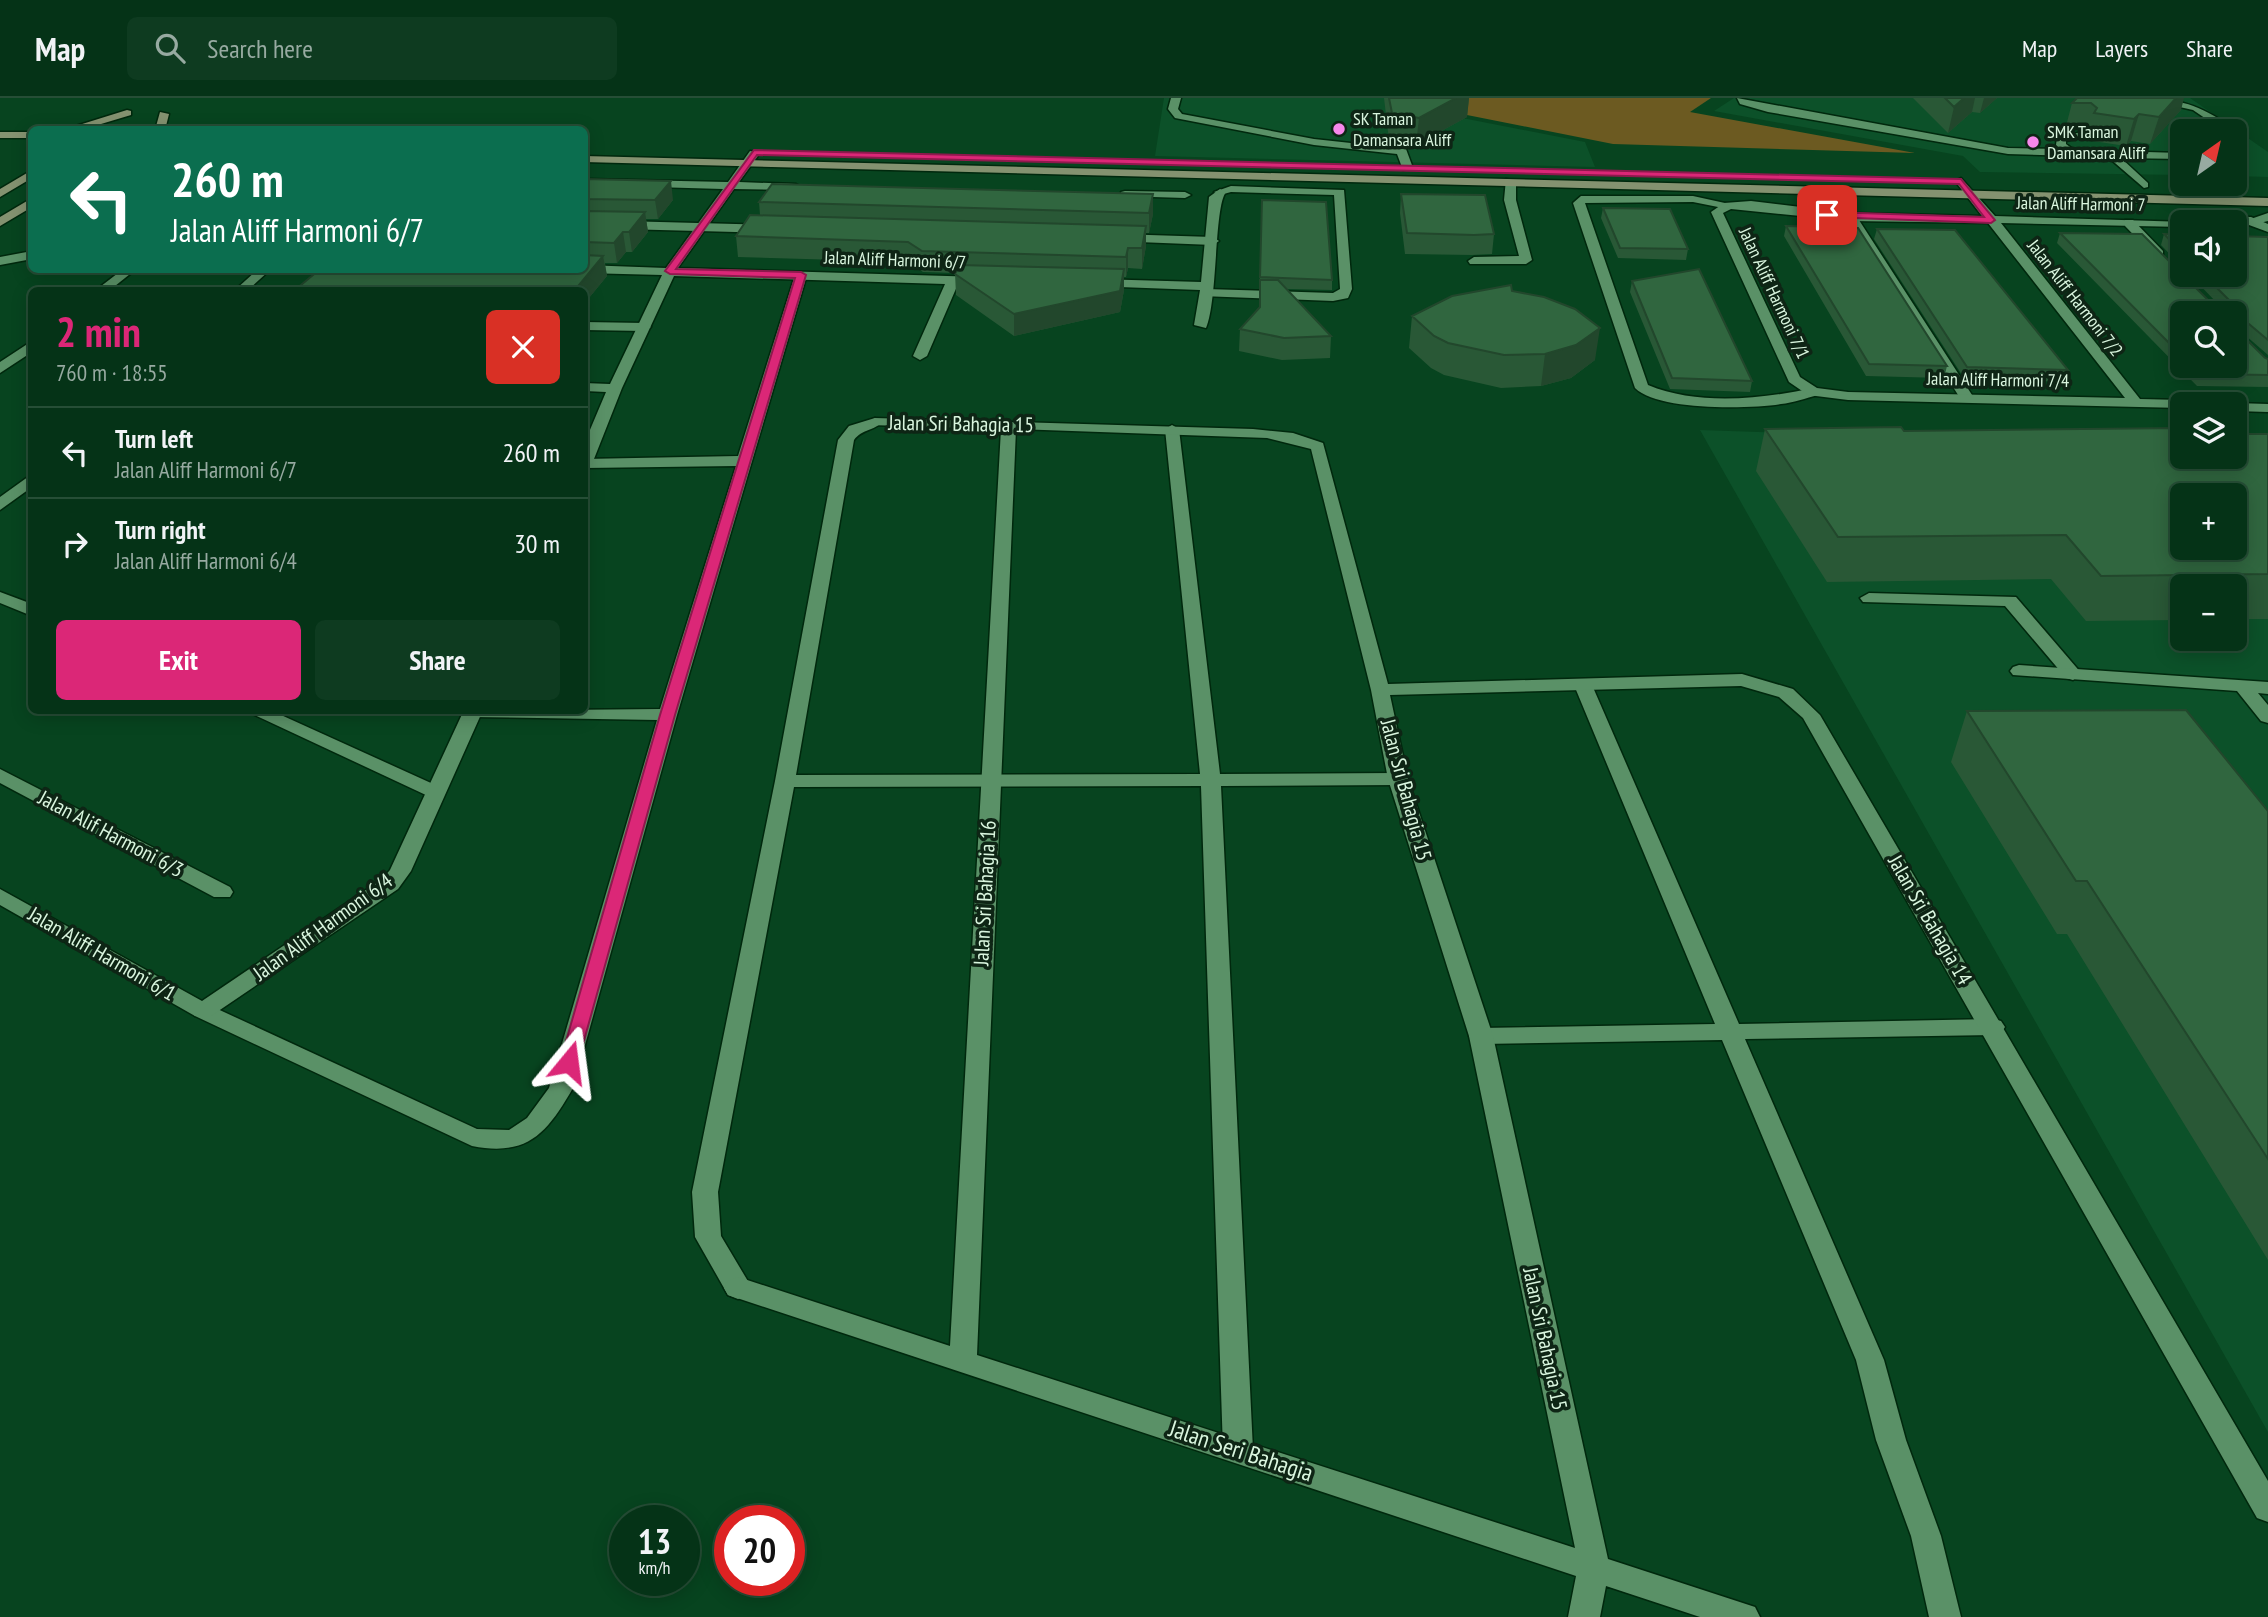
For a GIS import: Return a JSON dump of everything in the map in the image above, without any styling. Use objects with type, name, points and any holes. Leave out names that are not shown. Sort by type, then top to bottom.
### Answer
[{"type":"street","points":[[1175,98],[1173,110],[1179,116],[1314,142],[1402,151],[1408,168]]},
{"type":"street","points":[[1742,98],[1744,102],[1768,109],[2008,151],[2170,156]]},
{"type":"street","points":[[2144,98],[2196,108],[2212,119]]},
{"type":"street","points":[[82,126],[127,113]]},
{"type":"street","points":[[161,126],[164,114]]},
{"type":"street","points":[[0,135],[28,135]]},
{"type":"street","points":[[2073,154],[2061,145],[2061,139],[2082,135]]},
{"type":"street","points":[[2129,142],[2143,150],[2143,156]]},
{"type":"street","points":[[0,146],[28,146]]},
{"type":"street","points":[[588,148],[751,158],[2268,202]]},
{"type":"street","points":[[2113,156],[2144,185]]},
{"type":"street","points":[[588,456],[615,388],[670,271],[728,186],[751,158]]},
{"type":"street","points":[[588,159],[751,158],[1408,168],[2026,183]]},
{"type":"street","points":[[0,194],[28,176]]},
{"type":"street","points":[[1474,261],[1526,261],[1510,200],[1510,181]]},
{"type":"street","name":"Jalan Aliff Harmoni 7/2","points":[[1961,181],[2136,403]]},
{"type":"street","points":[[588,182],[811,187]]},
{"type":"street","points":[[2131,185],[2158,186]]},
{"type":"street","points":[[2247,188],[2268,189]]},
{"type":"street","points":[[1086,283],[1206,289],[1333,297],[1343,295],[1346,289],[1340,192],[1231,189],[1220,192],[1215,197],[1213,241],[1206,289],[1201,325]]},
{"type":"street","points":[[1116,194],[1185,195]]},
{"type":"street","name":"Jalan Aliff Harmoni 7/4","points":[[1728,205],[1693,199],[1581,199],[1580,203],[1642,388],[1654,396],[1682,399],[1781,400],[1813,392],[1848,396],[2170,404]]},
{"type":"street","points":[[0,222],[28,204]]},
{"type":"street","name":"Jalan Aliff Harmoni 7","points":[[1728,205],[1851,217],[2170,223]]},
{"type":"street","name":"Jalan Aliff Harmoni 7/1","points":[[1728,205],[1717,212],[1794,379],[1813,392]]},
{"type":"street","points":[[1851,217],[1968,398]]},
{"type":"street","points":[[2247,221],[2268,217]]},
{"type":"street","points":[[2251,221],[2268,228]]},
{"type":"street","points":[[2129,223],[2170,265]]},
{"type":"street","points":[[588,224],[782,229]]},
{"type":"street","points":[[1102,238],[1213,241]]},
{"type":"street","points":[[5,259],[28,256]]},
{"type":"street","name":"Jalan Aliff Harmoni 6/7","points":[[588,269],[992,281]]},
{"type":"street","points":[[106,287],[125,273]]},
{"type":"street","points":[[244,287],[261,273]]},
{"type":"street","name":"Jalan Aliff Harmoni 6/1","points":[[0,896],[204,1011],[472,1137],[491,1142],[512,1140],[531,1130],[544,1117],[561,1088],[668,715],[801,275]]},
{"type":"street","points":[[920,356],[953,280]]},
{"type":"street","points":[[588,326],[644,327]]},
{"type":"street","points":[[0,369],[28,348]]},
{"type":"street","points":[[588,387],[615,388]]},
{"type":"street","points":[[2247,407],[2268,408]]},
{"type":"street","name":"Jalan Sri Bahagia 15","points":[[785,781],[846,440],[854,429],[875,422],[1172,429],[1284,436],[1303,439],[1318,446],[1380,690],[1398,779],[1480,1036],[1594,1566]]},
{"type":"street","name":"Jalan Sri Bahagia 16","points":[[963,1361],[1009,426]]},
{"type":"street","points":[[1172,429],[1212,780],[1238,1450]]},
{"type":"street","points":[[588,463],[746,461]]},
{"type":"street","points":[[0,505],[28,482]]},
{"type":"street","points":[[0,597],[28,609]]},
{"type":"street","points":[[1869,598],[1999,598],[2010,601],[2073,674]]},
{"type":"street","points":[[2019,671],[2268,688]]},
{"type":"street","name":"Jalan Sri Bahagia 14","points":[[1380,690],[1742,680],[1786,693],[1811,715],[1993,1027],[2268,1509]]},
{"type":"street","points":[[1583,685],[1870,1360],[1891,1440],[1926,1536],[1945,1617]]},
{"type":"street","points":[[2243,687],[2268,717]]},
{"type":"street","points":[[588,713],[668,715]]},
{"type":"street","points":[[262,714],[435,792]]},
{"type":"street","name":"Jalan Aliff Harmoni 6/4","points":[[204,1011],[390,884],[400,871],[473,714]]},
{"type":"street","name":"Jalan Alif Harmoni 6/3","points":[[0,775],[222,892]]},
{"type":"street","points":[[785,781],[1398,779]]},
{"type":"street","name":"Jalan Seri Bahagia","points":[[785,781],[705,1192],[708,1237],[738,1288],[1744,1617]]},
{"type":"street","points":[[1480,1036],[1993,1027]]},
{"type":"street","points":[[1584,1617],[1594,1566]]},
{"type":"shaded area","name":"SK Taman Damansara Aliff","points":[[1164,98],[1450,98],[1452,116],[1585,142],[1595,167],[1155,156]]},
{"type":"shaded area","points":[[1464,98],[1711,98],[1690,112],[1915,153],[1613,144],[1467,115]]},
{"type":"shaded area","name":"SMK Taman Damansara Aliff","points":[[1734,98],[2190,98],[2220,119],[2170,119],[2170,175],[1980,172],[1963,156],[1714,111]]},
{"type":"shaded area","name":"SMK Taman Damansara Aliff","points":[[2247,137],[2268,152],[2268,177],[2247,176]]},
{"type":"shaded area","points":[[1700,430],[2170,447],[2170,469],[2247,469],[2247,454],[2268,450],[2268,1432]]},
{"type":"building","points":[[1389,98],[1456,98],[1419,118],[1392,113]]},
{"type":"building","points":[[1945,98],[1964,98],[1954,107]]},
{"type":"building","points":[[2077,98],[2176,98],[2159,117],[2139,114],[2134,119],[2094,113],[2097,108],[2091,103],[2072,103]]},
{"type":"building","points":[[588,179],[671,181],[655,200],[588,199]]},
{"type":"building","points":[[772,184],[1153,194],[1149,213],[759,202]]},
{"type":"building","points":[[1401,194],[1485,195],[1494,234],[1407,233]]},
{"type":"building","points":[[1262,200],[1326,202],[1332,280],[1260,277]]},
{"type":"building","points":[[1603,208],[1670,209],[1688,249],[1620,248]]},
{"type":"building","points":[[588,211],[645,212],[629,232],[623,232],[614,243],[588,242]]},
{"type":"building","points":[[750,215],[1146,226],[1142,248],[1128,248],[1126,257],[922,251],[908,242],[736,236]]},
{"type":"building","points":[[1786,226],[1858,228],[1947,366],[1869,364]]},
{"type":"building","points":[[1877,229],[1955,230],[2068,370],[1967,367]]},
{"type":"building","points":[[2060,233],[2142,234],[2170,262],[2170,287],[2195,287],[2209,301],[2170,301],[2170,344]]},
{"type":"building","points":[[2247,236],[2268,237],[2268,340],[2247,322],[2247,301],[2229,301],[2216,287],[2247,287]]},
{"type":"building","points":[[588,255],[603,256],[577,287],[299,287],[315,273],[588,273]]},
{"type":"building","points":[[959,265],[1124,269],[1120,291],[1014,314],[955,274]]},
{"type":"building","points":[[1699,269],[1752,381],[1672,378],[1632,281]]},
{"type":"building","points":[[1260,280],[1278,280],[1331,336],[1284,338],[1240,329],[1260,307]]},
{"type":"building","points":[[1511,285],[1512,291],[1544,297],[1575,309],[1600,328],[1576,345],[1545,354],[1504,355],[1448,343],[1434,336],[1412,316],[1452,296]]},
{"type":"building","points":[[2247,340],[2268,359],[2268,375],[2247,375]]},
{"type":"building","points":[[1901,427],[1904,431],[2170,428],[2170,469],[2247,469],[2247,434],[2268,434],[2268,574],[2101,576],[2066,535],[1838,537],[1765,429]]},
{"type":"building","points":[[2186,710],[2268,811],[2268,1159],[2087,881],[2076,881],[1967,711]]},
{"type":"place","name":"SK Taman Damansara Aliff","points":[[1339,129]]},
{"type":"place","name":"SMK Taman Damansara Aliff","points":[[2033,142]]},
{"type":"route","points":[[569,1062],[668,715],[801,275],[670,271],[754,153],[1961,181],[1991,220],[1827,215]]}]
